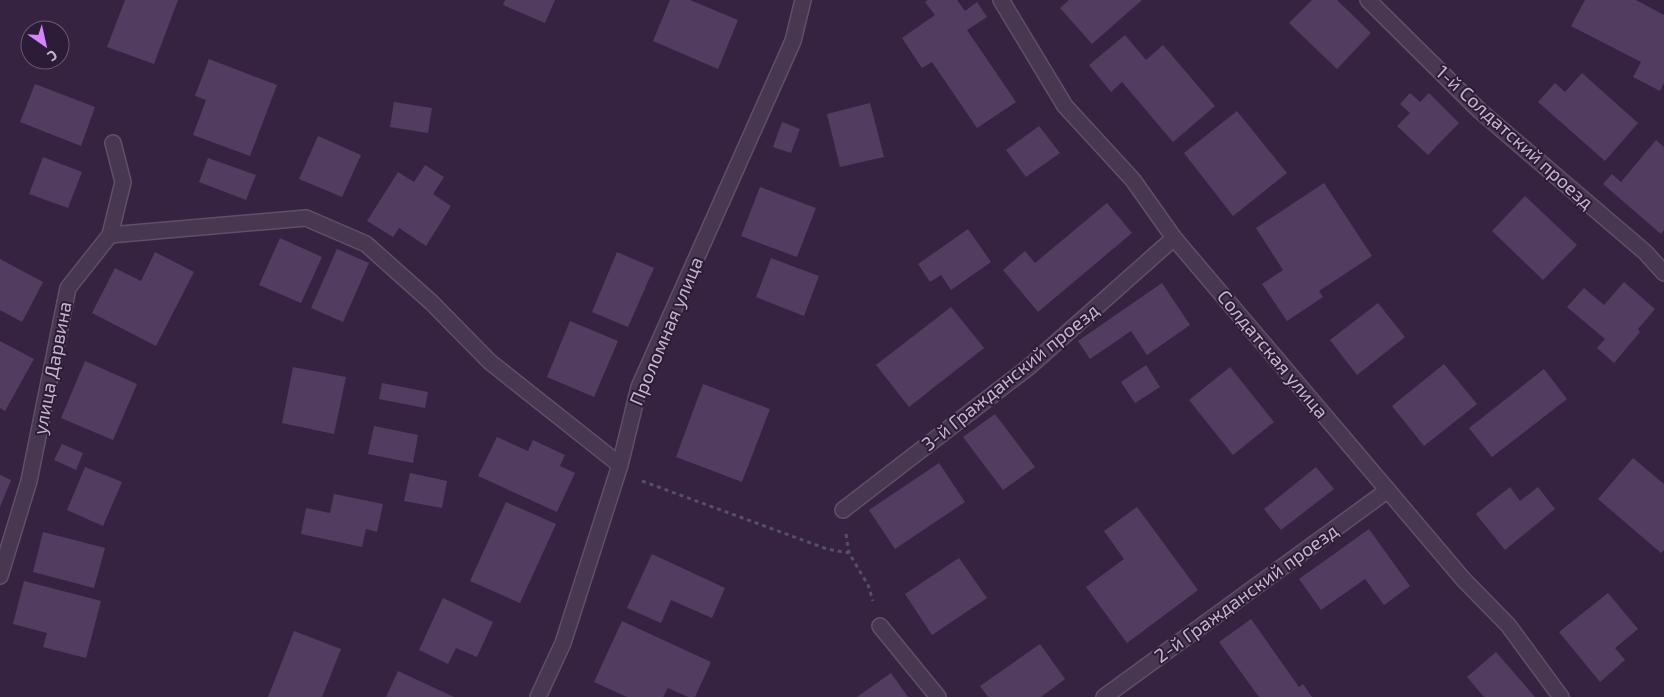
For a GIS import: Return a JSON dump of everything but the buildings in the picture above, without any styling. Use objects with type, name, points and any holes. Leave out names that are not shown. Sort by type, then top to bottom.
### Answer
[{"type":"street","name":"Проломная улица","points":[[538,697],[564,643],[620,465],[639,387],[793,41],[803,0]]},
{"type":"street","name":"Солдатская улица","points":[[1001,0],[1066,106],[1133,180],[1174,238],[1463,579],[1508,625],[1561,697]]},
{"type":"street","name":"1-й Солдатский проезд","points":[[1368,0],[1480,111],[1644,252],[1664,273]]},
{"type":"street","name":"улица Дарвина","points":[[0,576],[29,481],[68,288],[110,235],[123,182],[113,143]]},
{"type":"street","points":[[110,235],[306,218],[366,244],[431,302],[490,362],[620,465]]},
{"type":"street","name":"3-й Гражданский проезд","points":[[842,510],[1030,366],[1174,238]]},
{"type":"street","name":"2-й Гражданский проезд","points":[[1104,697],[1388,490]]},
{"type":"street","points":[[880,626],[938,697]]},
{"type":"path","points":[[620,465],[638,480],[827,549],[849,553],[868,585],[880,626]]}]
